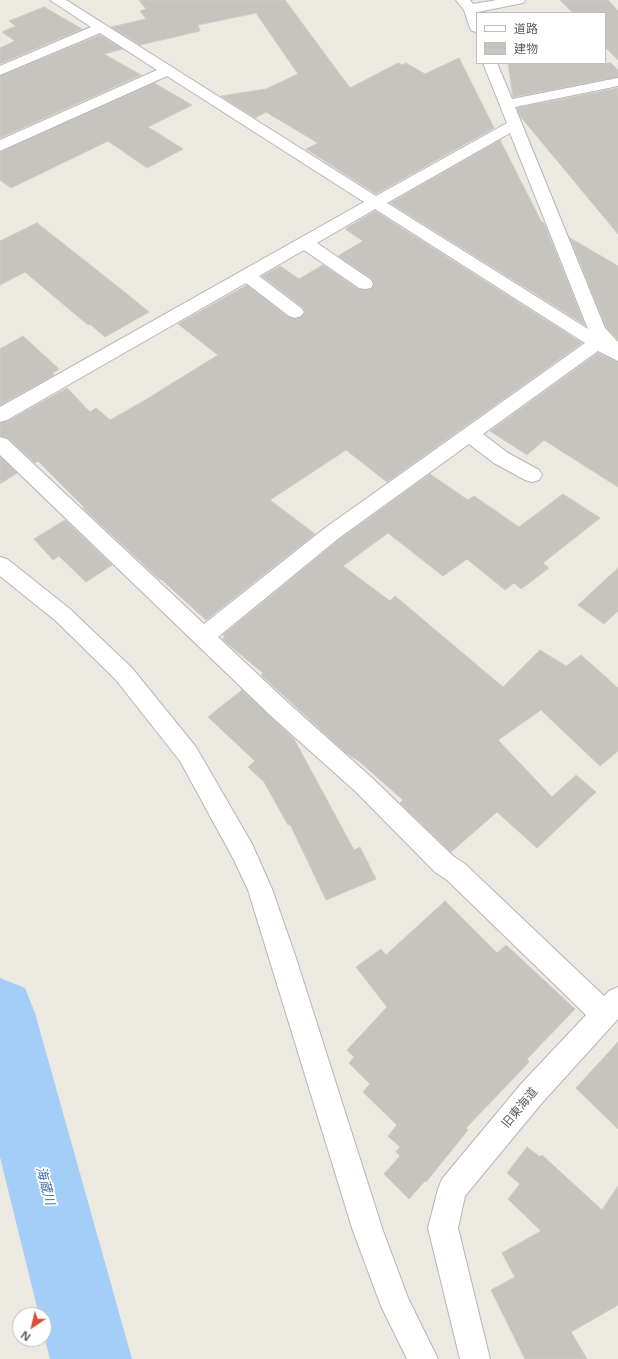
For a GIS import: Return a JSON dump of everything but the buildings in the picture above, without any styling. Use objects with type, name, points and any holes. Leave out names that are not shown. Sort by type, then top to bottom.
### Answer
[{"type":"street","points":[[57,0],[596,343],[618,354]]},
{"type":"street","points":[[476,26],[466,4],[518,0]]},
{"type":"street","points":[[0,71],[101,28]]},
{"type":"street","points":[[490,64],[513,125],[597,330],[618,354]]},
{"type":"street","points":[[0,146],[168,70]]},
{"type":"street","points":[[506,105],[618,82]]},
{"type":"street","points":[[0,415],[513,125]]},
{"type":"street","points":[[304,242],[365,284]]},
{"type":"street","points":[[247,275],[295,312]]},
{"type":"street","points":[[203,637],[332,533],[596,343]]},
{"type":"street","points":[[469,434],[501,458],[532,476]]},
{"type":"street","points":[[0,444],[278,708],[363,784],[444,864],[456,872],[613,1010]]},
{"type":"street","points":[[0,565],[63,615],[124,674],[188,754],[243,852],[260,889],[283,958],[368,1231],[396,1306],[423,1359]]},
{"type":"street","name":"旧東海道","points":[[475,1359],[443,1228],[452,1189],[531,1094],[613,1010]]},
{"type":"waterway","name":"海蔵川","points":[[0,1013],[91,1359]]}]
